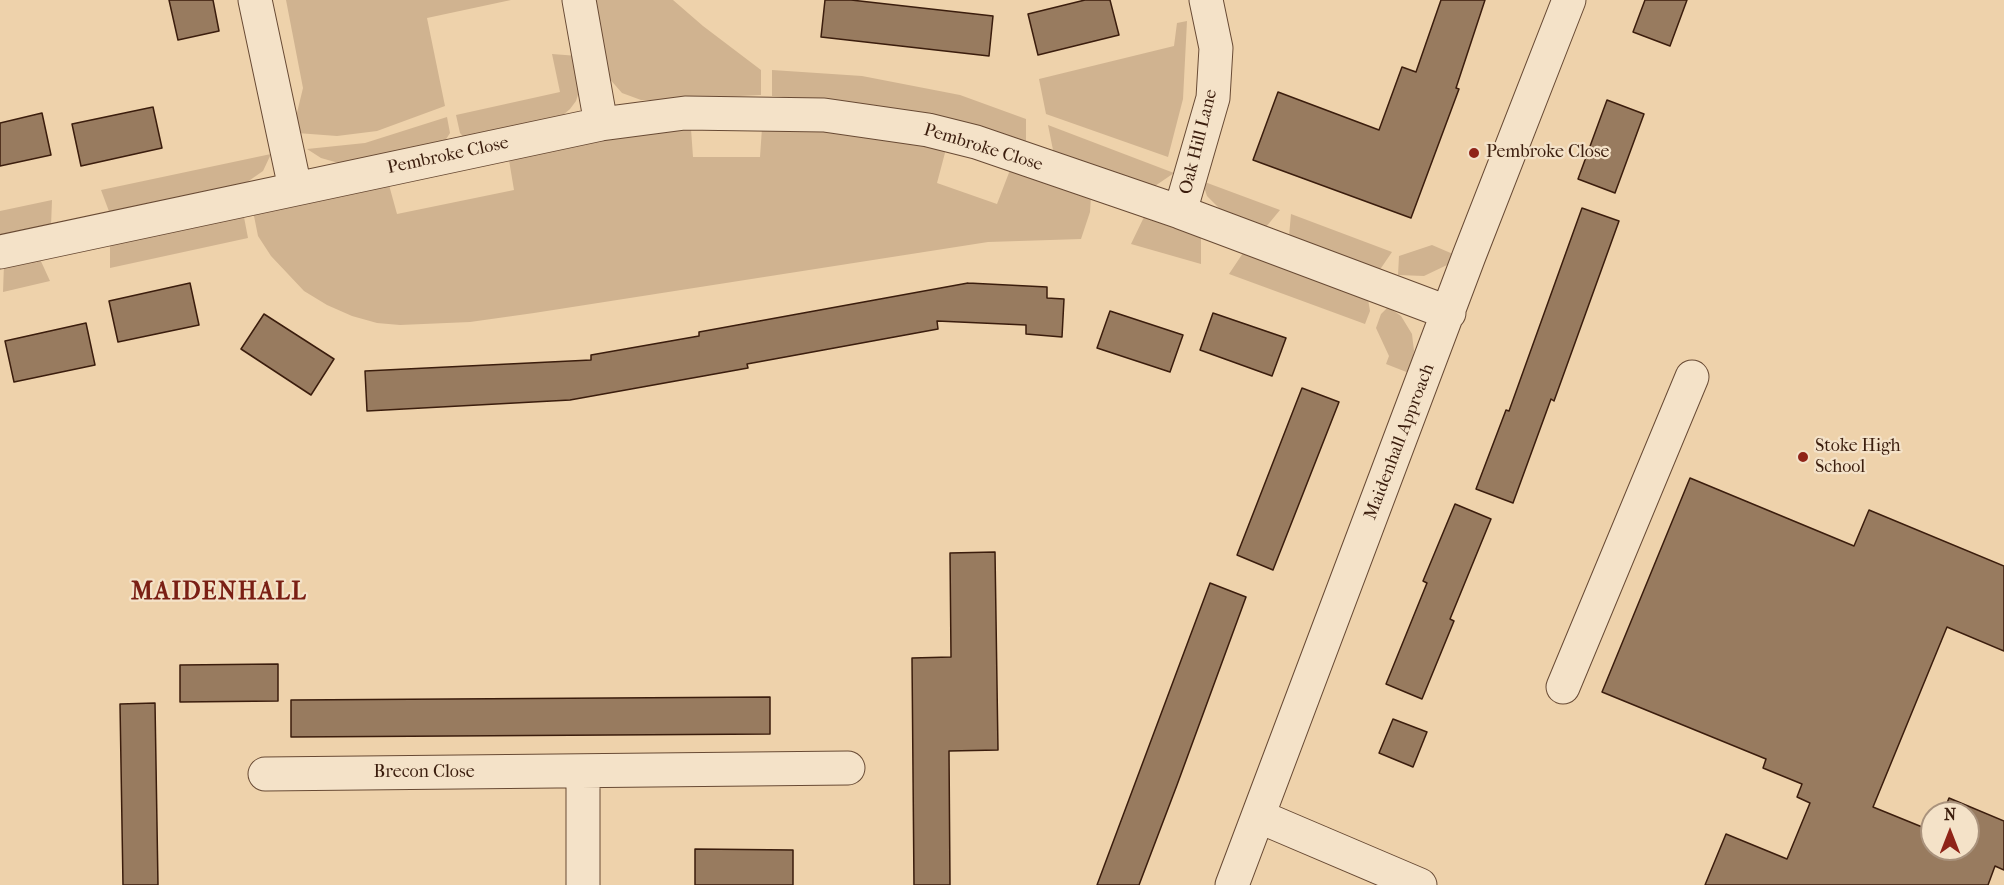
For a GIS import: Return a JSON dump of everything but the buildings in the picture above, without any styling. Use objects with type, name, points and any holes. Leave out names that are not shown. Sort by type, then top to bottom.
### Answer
[{"type":"street","points":[[255,0],[295,188]]},
{"type":"street","points":[[579,0],[601,124]]},
{"type":"street","name":"Oak Hill Lane","points":[[1180,212],[1213,98],[1216,48],[1206,0]]},
{"type":"street","name":"Maidenhall Approach","points":[[1232,885],[1569,0]]},
{"type":"street","name":"Pembroke Close","points":[[0,252],[601,124],[685,113],[824,115],[928,130],[976,142],[1180,212],[1449,313]]},
{"type":"street","points":[[1563,687],[1692,377]]},
{"type":"street","name":"Brecon Close","points":[[265,774],[848,768]]},
{"type":"street","points":[[582,771],[583,885]]},
{"type":"street","points":[[1258,816],[1420,885]]},
{"type":"shaded area","points":[[286,0],[511,0],[427,18],[445,106],[377,131],[337,136],[297,133],[294,125],[303,88]]},
{"type":"shaded area","points":[[590,0],[673,0],[761,70],[761,95],[641,100],[622,93],[608,77]]},
{"type":"shaded area","points":[[1187,21],[1183,99],[1168,157],[1046,114],[1039,79],[1174,46],[1177,23]]},
{"type":"shaded area","points":[[552,54],[578,56],[581,85],[576,101],[570,109],[562,116],[465,139],[460,133],[456,115],[560,92]]},
{"type":"shaded area","points":[[772,70],[862,76],[960,95],[1026,119],[1026,145],[926,113],[855,103],[772,96]]},
{"type":"shaded area","points":[[447,117],[450,133],[443,144],[342,164],[321,158],[307,149],[365,143]]},
{"type":"shaded area","points":[[1048,125],[1174,173],[1155,186],[1054,155]]},
{"type":"shaded area","points":[[762,128],[829,129],[946,149],[937,183],[997,204],[1010,170],[1091,197],[1090,212],[1081,239],[988,242],[534,313],[470,322],[400,325],[377,323],[352,316],[304,291],[271,256],[258,236],[253,211],[389,185],[397,214],[514,190],[509,160],[624,134],[691,129],[693,157],[760,157]]},
{"type":"shaded area","points":[[271,154],[263,171],[240,187],[110,214],[101,190]]},
{"type":"shaded area","points":[[1202,181],[1280,210],[1266,227],[1220,209],[1207,196]]},
{"type":"shaded area","points":[[52,200],[51,226],[0,237],[0,211]]},
{"type":"shaded area","points":[[243,212],[248,238],[110,268],[110,241]]},
{"type":"shaded area","points":[[1291,214],[1392,252],[1379,271],[1289,236]]},
{"type":"shaded area","points":[[1144,217],[1201,238],[1201,264],[1131,244]]},
{"type":"shaded area","points":[[1432,245],[1453,254],[1447,265],[1424,276],[1398,275],[1399,256]]},
{"type":"shaded area","points":[[1243,253],[1368,299],[1370,311],[1365,324],[1229,274]]},
{"type":"shaded area","points":[[39,257],[50,281],[3,292],[4,264]]},
{"type":"shaded area","points":[[1388,307],[1401,316],[1412,334],[1414,351],[1409,373],[1386,364],[1389,356],[1376,328],[1381,314]]},
{"type":"place","name":"Pembroke Close","points":[[1474,153]]},
{"type":"place","name":"Stoke High School","points":[[1803,457]]},
{"type":"district","name":"MAIDENHALL","points":[[219,593]]}]
